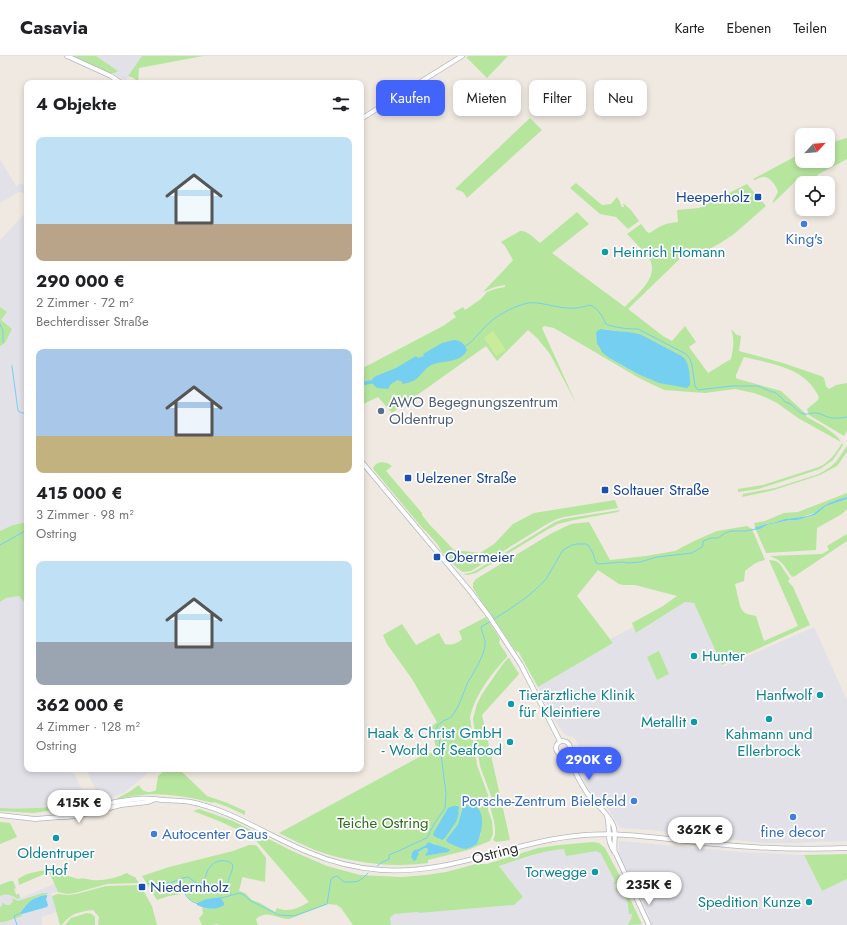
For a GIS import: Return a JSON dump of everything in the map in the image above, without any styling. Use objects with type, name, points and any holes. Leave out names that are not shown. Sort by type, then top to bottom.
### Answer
[{"type":"main road","points":[[67,56],[117,80]]},
{"type":"main road","points":[[364,117],[462,56]]},
{"type":"main road","points":[[364,464],[489,616],[521,665],[560,741]]},
{"type":"main road","points":[[560,741],[566,741],[570,745],[570,750],[567,754],[561,755],[556,751],[556,745],[560,741]]},
{"type":"main road","points":[[567,754],[584,789],[604,811],[613,824],[616,854],[649,925]]},
{"type":"main road","name":"Ostring","points":[[0,816],[35,819],[67,817],[121,805],[156,800],[185,801],[217,809],[298,848],[321,857],[356,867],[381,870],[406,870],[454,864],[550,839],[579,835],[614,834],[772,849],[847,848]]},
{"type":"main road","points":[[607,816],[609,845],[616,854]]},
{"type":"shaded area","points":[[96,56],[142,56],[126,80],[113,73],[118,71]]},
{"type":"shaded area","points":[[0,159],[16,186],[21,183],[24,186],[24,193],[19,192],[0,203]]},
{"type":"shaded area","points":[[24,214],[24,522],[0,531],[0,346],[5,343],[1,320],[7,312],[0,307],[0,240]]},
{"type":"shaded area","points":[[19,596],[24,602],[24,772],[74,772],[83,794],[82,798],[74,803],[53,807],[28,809],[0,808],[0,602],[6,598]]},
{"type":"shaded area","points":[[685,602],[694,603],[723,667],[814,627],[847,700],[847,841],[766,843],[620,828],[609,810],[589,789],[579,772],[573,754],[579,747],[574,737],[567,736],[562,731],[538,687],[613,643],[610,639],[633,627],[637,633]]},
{"type":"shaded area","points":[[87,772],[149,772],[125,792],[105,801],[101,800]]},
{"type":"shaded area","points":[[619,842],[740,852],[804,855],[822,891],[847,879],[847,925],[651,925],[646,909],[619,853]]},
{"type":"shaded area","points":[[574,848],[599,850],[617,883],[623,882],[642,925],[391,925],[390,918],[393,914],[514,905],[523,897],[499,866],[541,853]]},
{"type":"shaded area","points":[[13,881],[16,888],[16,894],[19,893],[21,898],[54,884],[58,892],[51,893],[57,912],[42,917],[42,925],[0,925],[0,885]]},
{"type":"green space","points":[[72,56],[96,56],[118,71],[115,73],[108,73]]},
{"type":"green space","points":[[142,56],[203,56],[139,68],[138,80],[128,76]]},
{"type":"green space","points":[[508,56],[487,78],[466,57]]},
{"type":"green space","points":[[530,118],[542,130],[467,198],[463,192],[455,189]]},
{"type":"green space","points":[[847,138],[847,159],[835,165],[835,141]]},
{"type":"green space","points":[[795,157],[795,168],[830,168],[817,175],[818,176],[795,176],[795,182],[773,203],[778,192],[773,183],[765,177],[755,180],[753,179]]},
{"type":"green space","points":[[576,183],[602,205],[611,204],[617,197],[622,207],[624,207],[623,203],[631,210],[639,221],[628,229],[616,217],[600,214],[570,188]]},
{"type":"green space","points":[[747,184],[766,206],[734,234],[696,257],[690,249],[628,309],[663,336],[672,341],[685,326],[696,342],[689,347],[708,373],[731,359],[733,340],[731,329],[737,335],[741,336],[739,351],[783,363],[821,376],[824,378],[826,386],[829,389],[836,385],[847,383],[847,431],[844,436],[809,415],[807,409],[818,400],[819,397],[813,387],[796,373],[787,368],[744,357],[736,375],[736,378],[738,379],[781,391],[805,413],[807,417],[831,431],[841,442],[798,418],[777,403],[754,393],[735,389],[705,393],[664,390],[639,378],[554,328],[544,326],[542,328],[576,403],[550,354],[537,338],[528,330],[497,361],[486,346],[392,413],[378,397],[364,404],[364,367],[443,326],[456,317],[453,313],[463,307],[465,310],[481,299],[487,292],[505,287],[505,285],[495,287],[483,292],[513,260],[501,242],[520,231],[523,231],[531,235],[540,243],[577,212],[589,224],[552,253],[625,307],[645,286],[649,280],[652,267],[648,257],[627,234],[641,224],[647,232],[650,233],[663,225],[678,222],[677,210],[699,208]],"holes":[[[604,329],[640,334],[682,356],[687,364],[690,380],[638,374],[609,358],[597,344],[596,334]]]},
{"type":"green space","points":[[0,307],[7,312],[1,320],[12,329],[5,343],[0,346]]},
{"type":"green space","points":[[493,331],[506,350],[496,356],[484,338]]},
{"type":"green space","points":[[842,443],[843,445],[833,460],[820,469],[758,489],[738,492],[738,489],[763,485],[819,467],[830,460]]},
{"type":"green space","points":[[847,446],[847,452],[837,466],[820,475],[774,490],[742,497],[743,494],[775,488],[819,474],[836,462]]},
{"type":"green space","points":[[381,462],[392,466],[386,471],[422,513],[429,524],[454,550],[480,553],[494,544],[513,524],[534,513],[615,500],[618,508],[557,519],[471,571],[463,572],[457,568],[442,552],[438,545],[374,470],[373,468],[376,464]]},
{"type":"green space","points":[[847,493],[847,497],[826,505],[814,513],[755,527],[754,523],[765,521],[784,513],[798,512]]},
{"type":"green space","points":[[847,499],[847,509],[842,514],[817,528],[816,550],[766,553],[756,530],[767,525],[790,520],[798,520],[815,515],[826,506]]},
{"type":"green space","points":[[620,510],[618,512],[558,524],[476,573],[468,575],[463,574],[475,571],[555,522],[563,519]]},
{"type":"green space","points":[[589,522],[610,560],[675,551],[717,531],[747,526],[752,529],[765,560],[747,569],[745,571],[744,581],[735,584],[741,609],[746,614],[756,616],[764,641],[798,626],[769,560],[776,561],[780,564],[790,579],[788,581],[793,587],[810,625],[722,665],[694,603],[685,602],[636,633],[632,623],[663,606],[677,596],[635,585],[619,584],[598,570],[577,596],[613,643],[538,687],[518,651],[517,652],[515,650],[473,588],[473,583],[476,579],[552,533],[571,524]]},
{"type":"green space","points":[[24,523],[24,602],[19,596],[6,598],[0,602],[0,531],[13,525]]},
{"type":"green space","points":[[847,534],[847,541],[792,577],[781,562],[770,556],[822,554],[829,550],[827,546]]},
{"type":"green space","name":"Teiche Ostring","points":[[486,617],[500,639],[499,643],[507,655],[507,657],[495,670],[475,701],[470,718],[477,765],[488,795],[488,810],[492,821],[493,834],[490,841],[468,850],[428,860],[428,863],[386,865],[357,861],[328,854],[310,848],[279,833],[423,755],[437,752],[431,727],[437,722],[412,679],[387,644],[383,635],[402,624],[416,645],[439,633],[445,644],[450,645],[462,639],[459,631]],"holes":[[[462,809],[481,833],[477,844],[465,849],[448,843],[447,839],[458,824]],[[428,842],[435,844],[446,852],[426,856],[428,848],[417,852],[419,855],[413,852],[415,849],[416,850],[426,845]]]},
{"type":"green space","points":[[659,651],[669,674],[657,680],[647,657]]},
{"type":"green space","points":[[508,658],[519,674],[482,715],[510,840],[496,842],[493,840],[495,828],[491,810],[491,796],[480,766],[473,719],[477,704],[482,694]]},
{"type":"green space","points":[[163,772],[182,772],[207,796],[245,811],[245,815],[214,802],[176,795],[151,794],[114,800],[139,785],[146,792],[156,790],[158,776]]},
{"type":"green space","points":[[83,794],[88,804],[83,806],[33,813],[0,811],[0,808],[39,808],[74,803],[80,800]]},
{"type":"green space","points":[[199,809],[233,821],[292,851],[327,866],[360,875],[401,877],[426,875],[446,872],[476,864],[487,864],[538,848],[593,842],[599,843],[605,848],[623,882],[613,884],[615,881],[600,852],[598,853],[597,851],[566,856],[572,880],[564,849],[539,853],[499,866],[523,897],[514,905],[394,914],[390,918],[391,925],[353,925],[341,908],[337,905],[328,904],[289,919],[272,915],[260,916],[256,919],[258,925],[202,925],[199,918],[203,914],[202,908],[212,909],[222,901],[220,897],[206,899],[197,903],[189,899],[184,890],[182,891],[182,894],[157,900],[142,876],[169,867],[233,851],[249,845],[254,845],[257,846],[266,858],[265,882],[242,877],[239,891],[245,893],[252,900],[275,912],[277,908],[289,910],[309,902],[253,837],[193,811]]},
{"type":"green space","points":[[0,822],[10,823],[17,837],[0,844]]},
{"type":"green space","points":[[847,854],[847,879],[822,891],[804,855]]},
{"type":"green space","points":[[48,870],[49,872],[19,885],[18,879],[21,877]]},
{"type":"green space","points":[[49,872],[78,879],[92,880],[110,879],[127,873],[135,877],[139,883],[107,884],[67,894],[58,892]]},
{"type":"green space","points":[[13,881],[16,888],[14,889],[16,895],[19,894],[20,898],[18,899],[7,895],[0,896],[0,885]]},
{"type":"green space","points":[[140,885],[152,906],[157,925],[98,925],[99,917],[93,910],[76,914],[60,925],[52,896],[58,894],[76,894],[106,886]]},
{"type":"green space","points":[[623,885],[642,924],[628,925],[632,914],[629,914],[628,904],[625,897],[615,890],[617,887]]},
{"type":"green space","points":[[43,893],[48,894],[36,897],[24,907],[20,912],[22,916],[0,922],[0,908],[2,905],[3,906],[2,903],[10,905],[13,901],[12,898],[18,901]]},
{"type":"green space","points":[[87,913],[92,914],[95,917],[95,925],[65,925],[71,918]]},
{"type":"water","points":[[601,329],[640,334],[682,356],[688,365],[690,385],[687,388],[659,383],[638,374],[609,358],[602,352],[597,344],[596,334],[597,331]]},
{"type":"water","points":[[454,340],[462,343],[467,350],[461,357],[431,365],[420,376],[410,382],[403,384],[401,381],[396,380],[388,389],[377,388],[373,384],[372,379],[376,376],[396,368],[416,356],[418,358],[424,356],[423,354],[442,343]]},
{"type":"water","points":[[847,497],[847,499],[826,506],[815,515],[798,520],[790,520],[767,525],[756,530],[755,527],[765,524],[813,514],[827,504]]},
{"type":"water","points":[[472,804],[480,811],[482,828],[477,844],[469,848],[462,849],[448,843],[446,840],[458,824],[463,806]]},
{"type":"water","points":[[453,806],[459,807],[459,813],[456,822],[442,840],[433,835],[448,808]]},
{"type":"water","points":[[428,842],[450,850],[448,852],[425,856],[428,850],[425,848],[418,852],[419,855],[414,861],[411,857],[412,853],[415,849],[416,850],[426,845]]},
{"type":"water","points":[[47,895],[47,907],[22,914],[20,913],[32,900]]},
{"type":"water","points":[[220,897],[224,903],[221,907],[210,909],[197,905],[197,903],[206,899]]},
{"type":"waterway","points":[[465,346],[498,316],[528,303],[571,308],[579,308],[590,305],[598,311],[606,324],[622,328],[638,329],[686,354],[690,359],[695,386],[698,390],[731,386],[758,386],[775,392],[785,402],[803,414],[818,413],[826,417],[833,418],[847,417]]},
{"type":"waterway","points":[[0,324],[3,331],[3,342]]},
{"type":"waterway","points":[[12,366],[18,411],[24,413]]},
{"type":"waterway","points":[[364,383],[376,381]]},
{"type":"waterway","points":[[494,619],[522,601],[534,591],[546,579],[563,550],[572,545],[588,545],[593,553],[596,563],[599,564],[640,562],[657,557],[692,553],[702,547],[703,541],[711,538],[718,538],[731,531],[756,529]]},
{"type":"waterway","points":[[0,545],[24,532]]},
{"type":"waterway","points":[[377,866],[389,859],[389,855],[427,838],[434,824],[445,808],[446,793],[437,726],[451,717],[455,712],[483,653],[485,641],[481,627],[491,621]]},
{"type":"waterway","points":[[178,880],[188,877],[198,884],[205,879],[208,870],[212,865],[218,861],[228,861],[233,865],[228,883],[231,894]]},
{"type":"waterway","points":[[221,898],[240,893],[251,901],[279,915],[294,916],[327,904],[331,879],[334,877],[337,876],[344,882],[355,882],[362,879],[368,873]]},
{"type":"waterway","points":[[147,884],[170,883],[178,880],[183,885],[185,894],[198,904]]},
{"type":"waterway","points":[[17,925],[14,916],[20,913]]},
{"type":"place","name":"Heeperholz","points":[[758,197]]},
{"type":"place","name":"King's","points":[[804,224]]},
{"type":"place","name":"Heinrich Homann","points":[[605,252]]},
{"type":"place","name":"AWO Begegnungszentrum Oldentrup","points":[[381,411]]},
{"type":"place","name":"Uelzener Straße","points":[[408,478]]},
{"type":"place","name":"Soltauer Straße","points":[[605,490]]},
{"type":"place","name":"Obermeier","points":[[437,557]]},
{"type":"place","name":"Hunter","points":[[694,656]]},
{"type":"place","name":"Hanfwolf","points":[[820,695]]},
{"type":"place","name":"Tierärztliche Klinik für Kleintiere","points":[[511,704]]},
{"type":"place","name":"Kahmann und Ellerbrock","points":[[769,719]]},
{"type":"place","name":"Metallit","points":[[694,722]]},
{"type":"place","name":"Haak & Christ GmbH - World of Seafood","points":[[510,742]]},
{"type":"place","name":"Porsche-Zentrum Bielefeld","points":[[634,801]]},
{"type":"place","name":"fine decor","points":[[793,817]]},
{"type":"place","name":"Autocenter Gaus","points":[[154,834]]},
{"type":"place","name":"Oldentruper Hof","points":[[56,838]]},
{"type":"place","name":"Torwegge","points":[[595,872]]},
{"type":"place","name":"Niedernholz","points":[[142,887]]},
{"type":"place","name":"Spedition Kunze","points":[[809,902]]}]
